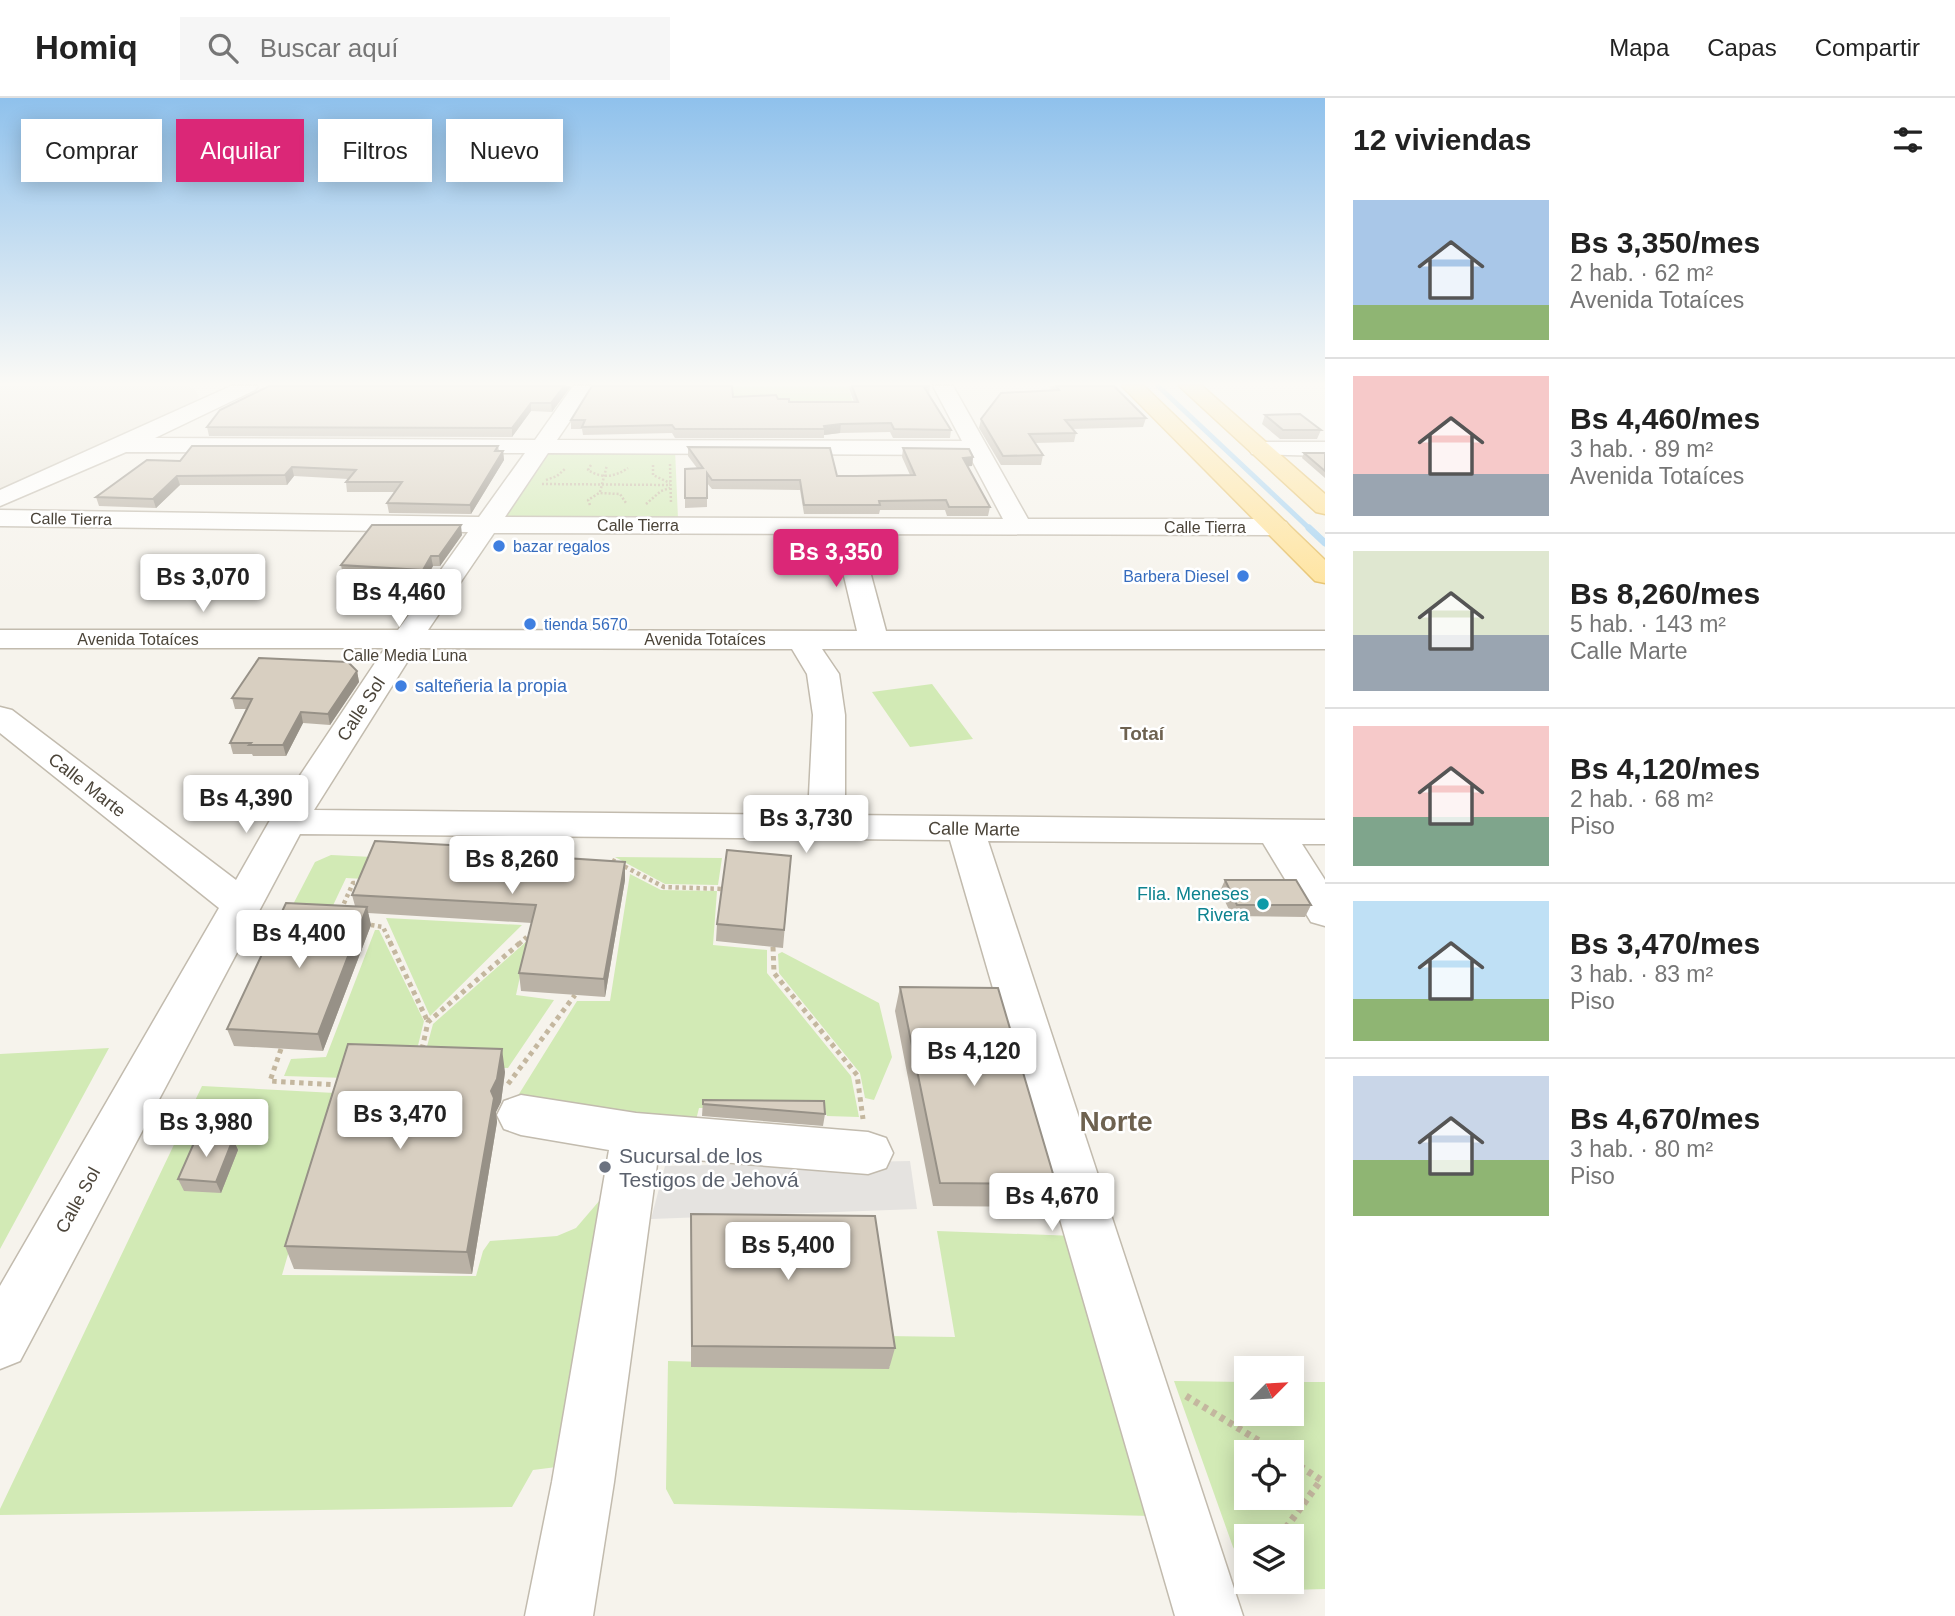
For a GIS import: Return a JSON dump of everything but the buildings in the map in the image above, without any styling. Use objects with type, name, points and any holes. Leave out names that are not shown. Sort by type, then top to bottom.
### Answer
[{"type":"main road","points":[[1205,457],[1325,575]]},
{"type":"main road","points":[[1268,457],[1325,507]]},
{"type":"street","points":[[0,499],[96,457]]},
{"type":"street","points":[[375,457],[548,465],[754,457]]},
{"type":"street","name":"Calle Sol","points":[[0,1341],[288,822],[401,648],[486,525],[548,465],[552,457]]},
{"type":"street","points":[[982,457],[1020,527]]},
{"type":"street","name":"Calle Tierra","points":[[0,518],[486,525],[1277,527]]},
{"type":"street","points":[[845,526],[874,640]]},
{"type":"street","points":[[826,826],[829,715],[823,674],[806,647],[874,640],[1325,640]]},
{"type":"street","name":"Calle Media Luna","points":[[2,652],[806,647]]},
{"type":"street","name":"Calle Marte","points":[[0,717],[241,904]]},
{"type":"street","name":"Calle Marte","points":[[288,822],[1325,832]]},
{"type":"street","points":[[965,829],[1209,1616]]},
{"type":"street","points":[[1276,833],[1325,912]]},
{"type":"street","points":[[512,1104],[636,1134],[868,1153]]},
{"type":"street","points":[[559,1616],[583,1482],[636,1134]]},
{"type":"path","points":[[600,492],[601,484]]},
{"type":"path","points":[[612,860],[664,887],[723,889]]},
{"type":"path","points":[[340,913],[353,883],[368,884]]},
{"type":"path","points":[[371,925],[383,927],[428,1022]]},
{"type":"path","points":[[419,1058],[428,1022],[537,928]]},
{"type":"path","points":[[773,947],[774,973],[857,1075],[868,1153]]},
{"type":"path","points":[[512,1104],[575,995]]},
{"type":"path","points":[[281,1049],[270,1081],[349,1086]]},
{"type":"path","points":[[1182,1394],[1257,1440]]},
{"type":"path","points":[[1304,1468],[1321,1479],[1304,1503]]},
{"type":"shaded area","points":[[0,457],[75,457],[0,491]]},
{"type":"shaded area","points":[[910,1161],[917,1209],[651,1219],[665,1166]]},
{"type":"green space","points":[[543,457],[675,457],[678,519],[504,518]]},
{"type":"green space","points":[[932,684],[973,739],[910,747],[872,692]]},
{"type":"green space","points":[[331,855],[373,857],[364,879],[346,878],[328,916],[287,916],[315,862]]},
{"type":"green space","points":[[615,857],[722,858],[718,885],[665,884]]},
{"type":"green space","points":[[630,874],[661,890],[717,891],[713,945],[767,950],[767,973],[851,1076],[859,1117],[827,1116],[824,1109],[699,1108],[693,1132],[514,1102],[577,1001],[610,1001]]},
{"type":"green space","points":[[386,918],[522,925],[430,1016]]},
{"type":"green space","points":[[375,930],[379,930],[424,1021],[413,1066],[345,1078],[284,1076],[291,1059],[326,1057]]},
{"type":"green space","points":[[528,940],[516,995],[554,1000],[508,1068],[422,1065],[433,1024]]},
{"type":"green space","points":[[782,952],[879,1003],[892,1057],[874,1100],[865,1098],[860,1073],[779,973],[778,954]]},
{"type":"green space","points":[[109,1048],[0,1249],[0,1054]]},
{"type":"green space","points":[[202,1086],[335,1093],[282,1275],[476,1276],[483,1251],[490,1241],[557,1236],[576,1228],[624,1172],[580,1464],[533,1470],[512,1507],[0,1515],[0,1509]]},
{"type":"green space","points":[[937,1231],[1075,1236],[1151,1516],[674,1504],[666,1489],[668,1361],[890,1367],[886,1336],[955,1337]]},
{"type":"green space","points":[[1174,1381],[1234,1382],[1234,1426],[1304,1426],[1304,1382],[1325,1382],[1325,1589],[1304,1590],[1304,1524],[1234,1524],[1234,1549]]},
{"type":"waterway","points":[[1233,457],[1311,530]]},
{"type":"waterway","points":[[1309,528],[1325,543]]},
{"type":"place","name":"bazar regalos","points":[[499,546]]},
{"type":"place","name":"Barbera Diesel","points":[[1243,576]]},
{"type":"place","name":"tienda 5670","points":[[530,624]]},
{"type":"place","name":"salteñeria la propia","points":[[401,686]]},
{"type":"place","name":"Flia. Meneses Rivera","points":[[1263,904]]},
{"type":"place","name":"Sucursal de los Testigos de Jehová","points":[[605,1167]]},
{"type":"district","name":"Totaí","points":[[1142,733]]},
{"type":"district","name":"Norte","points":[[1116,1121]]}]
